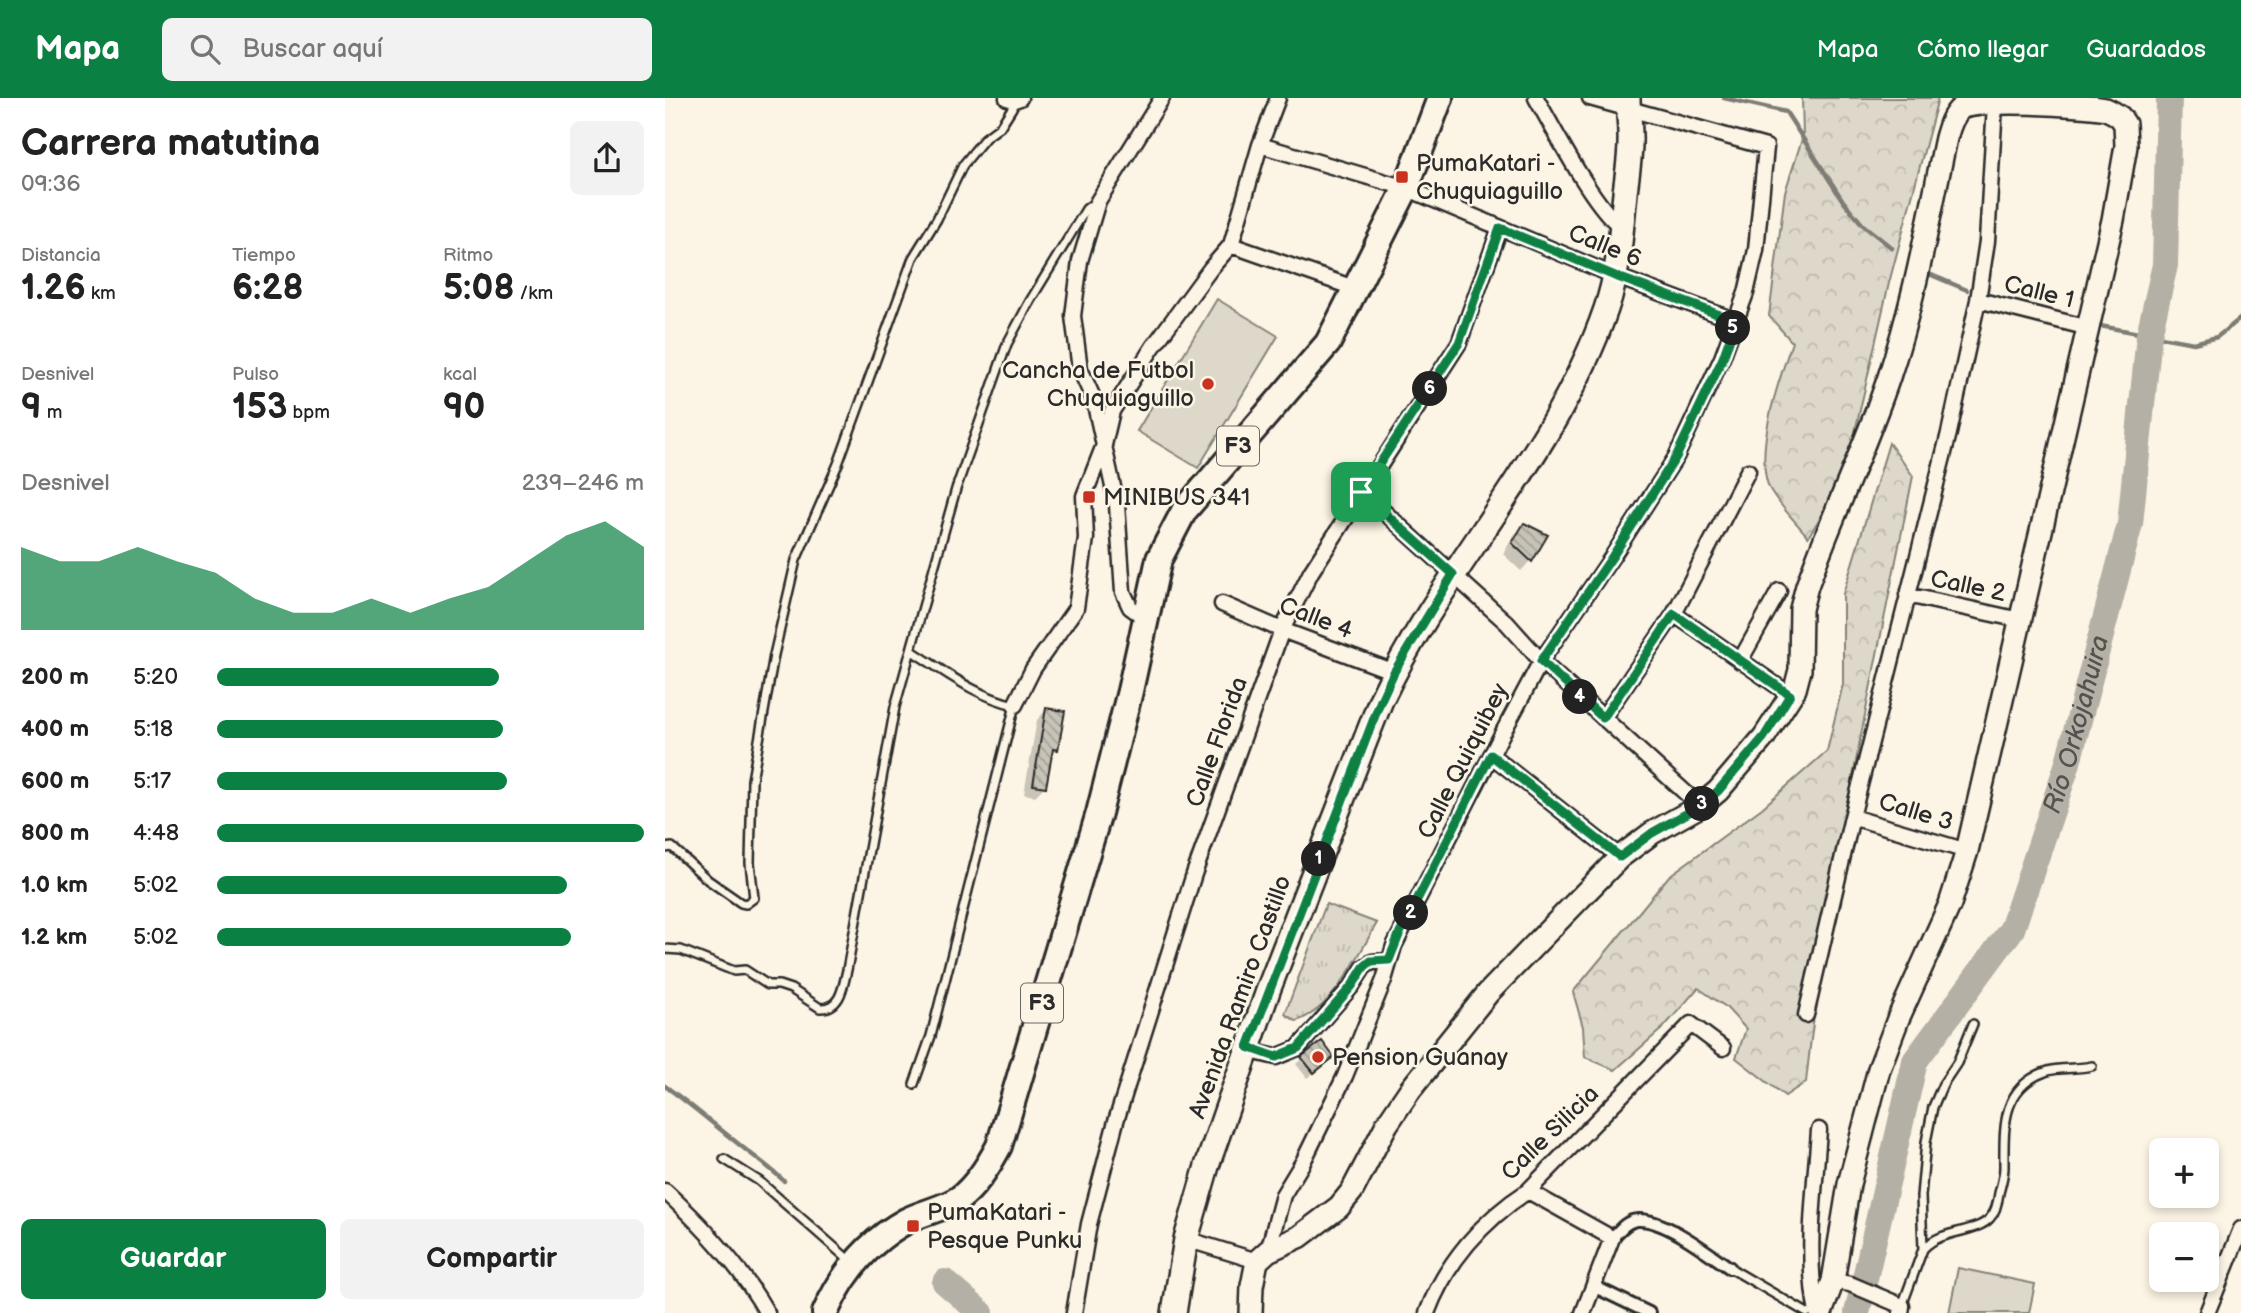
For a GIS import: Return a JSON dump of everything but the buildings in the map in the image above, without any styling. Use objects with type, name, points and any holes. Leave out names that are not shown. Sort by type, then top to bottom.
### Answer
[{"type":"highway","name":"F3","points":[[825,1313],[834,1293],[864,1252],[906,1221],[960,1198],[989,1164],[999,1146],[1098,813],[1130,691],[1159,559],[1184,511],[1328,343],[1406,188],[1440,98]]},
{"type":"main road","name":"Avenida Ramiro Castillo","points":[[1174,1313],[1186,1239],[1207,1166],[1248,1047],[1381,700],[1394,672],[1453,574],[1535,451],[1575,381],[1607,308],[1622,227],[1631,138],[1628,103]]},
{"type":"main road","points":[[1251,1313],[1252,1286],[1262,1256],[1299,1237],[1339,1207],[1352,1191],[1387,1124],[1410,1090],[1488,993],[1620,857],[1652,833],[1700,806],[1718,791],[1764,737],[1795,689],[1800,670],[1800,620],[1807,586],[1864,448],[1890,375],[1910,309],[1946,138],[1960,104],[2053,104],[2107,110],[2120,117],[2125,124],[2126,146],[2122,171],[2089,328],[1967,851],[1950,904],[1898,1019],[1879,1069],[1849,1184],[1841,1283],[1819,1313]]},
{"type":"street","points":[[1145,618],[1130,607],[1123,592],[1117,505],[1094,400],[1080,369],[1073,316],[1080,261],[1098,201],[1161,98]]},
{"type":"street","points":[[1015,705],[1033,669],[1076,608],[1086,538],[1084,496],[1104,445],[1112,411],[1160,338],[1231,245],[1259,145],[1278,98]]},
{"type":"street","points":[[1536,98],[1598,201],[1612,220],[1622,227]]},
{"type":"street","points":[[1590,98],[1628,103]]},
{"type":"street","name":"Calle Quiquibey","points":[[1262,1256],[1283,1195],[1303,1162],[1345,1076],[1399,935],[1541,661],[1676,457],[1723,358],[1746,293],[1756,250],[1766,147],[1628,103]]},
{"type":"street","points":[[1806,1015],[1852,817],[1949,433],[1978,300],[1987,241],[1995,104]]},
{"type":"street","name":"Calle 6","points":[[1259,145],[1406,188],[1615,276],[1736,321]]},
{"type":"street","name":"Calle Florida","points":[[1074,1313],[1089,1224],[1116,1121],[1194,873],[1282,630],[1311,572],[1459,343],[1500,228]]},
{"type":"street","points":[[1231,245],[1355,288]]},
{"type":"street","name":"Calle 1","points":[[1978,300],[2089,328]]},
{"type":"street","points":[[1603,718],[1674,614],[1748,471]]},
{"type":"street","points":[[1361,492],[1507,623],[1541,661],[1700,806]]},
{"type":"street","points":[[1740,661],[1779,591]]},
{"type":"street","name":"Calle 2","points":[[1907,596],[2019,620]]},
{"type":"street","name":"Calle 4","points":[[1222,604],[1282,630],[1394,672]]},
{"type":"street","points":[[1674,614],[1790,695]]},
{"type":"street","points":[[1491,755],[1620,857]]},
{"type":"street","name":"Calle 3","points":[[1852,817],[1967,851]]},
{"type":"street","points":[[1248,1047],[1276,1057],[1298,1048],[1352,986],[1364,967],[1371,961],[1389,960]]},
{"type":"street","name":"Calle Silicia","points":[[1427,1313],[1452,1264],[1472,1239],[1499,1212],[1528,1191],[1691,1024],[1723,1048]]},
{"type":"street","points":[[1819,1130],[1810,1234],[1812,1287],[1819,1313]]},
{"type":"street","points":[[665,1191],[720,1246],[755,1292],[767,1313]]},
{"type":"street","points":[[1528,1191],[1612,1238]]},
{"type":"street","points":[[1583,1313],[1612,1238],[1623,1226],[1637,1219],[1675,1231],[1730,1268]]},
{"type":"street","points":[[2207,1313],[2241,1229]]},
{"type":"street","points":[[1186,1239],[1262,1256]]},
{"type":"street","points":[[1841,1283],[1878,1295],[1901,1309]]},
{"type":"street","points":[[1593,1286],[1649,1313]]},
{"type":"lane","points":[[665,848],[672,847],[679,852],[708,880],[741,903],[750,902],[754,898],[750,863],[752,780],[774,655],[796,560],[838,464],[913,258],[937,219],[963,165],[985,138],[1000,127],[1012,108],[1014,99]]},
{"type":"lane","points":[[665,949],[681,950],[734,971],[745,970],[768,985],[791,989],[820,1008],[827,1008],[838,1000],[847,970],[895,707],[956,489],[1007,344],[1030,300],[1086,209],[1098,201]]},
{"type":"lane","points":[[912,650],[974,689],[1015,705],[931,1036],[914,1084]]},
{"type":"lane","points":[[1901,1309],[1923,1249],[1920,1196],[1933,1108],[1943,1084],[1957,1063],[1973,1024]]},
{"type":"lane","points":[[1923,1249],[1936,1237],[1979,1225],[1990,1218],[1998,1202],[2004,1169],[2003,1133],[2006,1109],[2021,1088],[2045,1071],[2092,1066]]},
{"type":"lane","points":[[724,1159],[759,1181],[853,1264]]},
{"type":"lane","points":[[1730,1268],[1807,1313]]},
{"type":"green space","points":[[1802,98],[1938,98],[1889,283],[1844,480],[1808,537],[1770,490],[1764,452],[1770,413],[1792,342],[1769,316],[1785,192],[1803,136]]},
{"type":"green space","name":"Cancha de Futbol Chuquiaguillo","points":[[1217,299],[1278,336],[1198,468],[1137,431]]},
{"type":"green space","points":[[1889,443],[1913,476],[1839,854],[1806,1082],[1785,1096],[1736,1058],[1746,1029],[1726,1007],[1698,988],[1664,1027],[1615,1070],[1585,1057],[1583,1027],[1573,992],[1669,876],[1762,808],[1827,751],[1843,684],[1843,594]]},
{"type":"green space","points":[[1326,904],[1377,923],[1333,994],[1310,1015],[1296,1021],[1285,1014]]},
{"type":"green space","points":[[1958,1268],[2035,1284],[2029,1313],[1949,1313]]},
{"type":"waterway","points":[[1724,98],[1786,112],[1843,201],[1863,225],[1892,248]]},
{"type":"waterway","name":"Río Orkojahuira","points":[[1857,1313],[1915,1061],[2012,929],[2067,766],[2130,524],[2149,335],[2165,265],[2169,98]]},
{"type":"waterway","points":[[1929,274],[1967,290]]},
{"type":"waterway","points":[[2100,326],[2194,343],[2217,337],[2241,318]]},
{"type":"waterway","points":[[665,1086],[784,1181]]},
{"type":"waterway","points":[[945,1282],[981,1313]]},
{"type":"place","name":"PumaKatari - Chuquiaguillo","points":[[1402,177]]},
{"type":"place","name":"Cancha de Futbol Chuquiaguillo","points":[[1208,384]]},
{"type":"place","name":"MINIBUS 341","points":[[1089,497]]},
{"type":"place","name":"Pension Guanay","points":[[1318,1057]]},
{"type":"place","name":"PumaKatari - Pesque Punku","points":[[913,1226]]},
{"type":"route","points":[[1500,228],[1615,276],[1736,321],[1723,358],[1676,457],[1541,661],[1603,718],[1674,614],[1790,695],[1764,737],[1718,791],[1700,806],[1652,833],[1620,857],[1491,755],[1399,935],[1389,960],[1371,961],[1364,967],[1335,1008],[1298,1048],[1276,1057],[1248,1047],[1269,988],[1381,700],[1394,672],[1453,574],[1361,492],[1459,343],[1500,228]]}]
